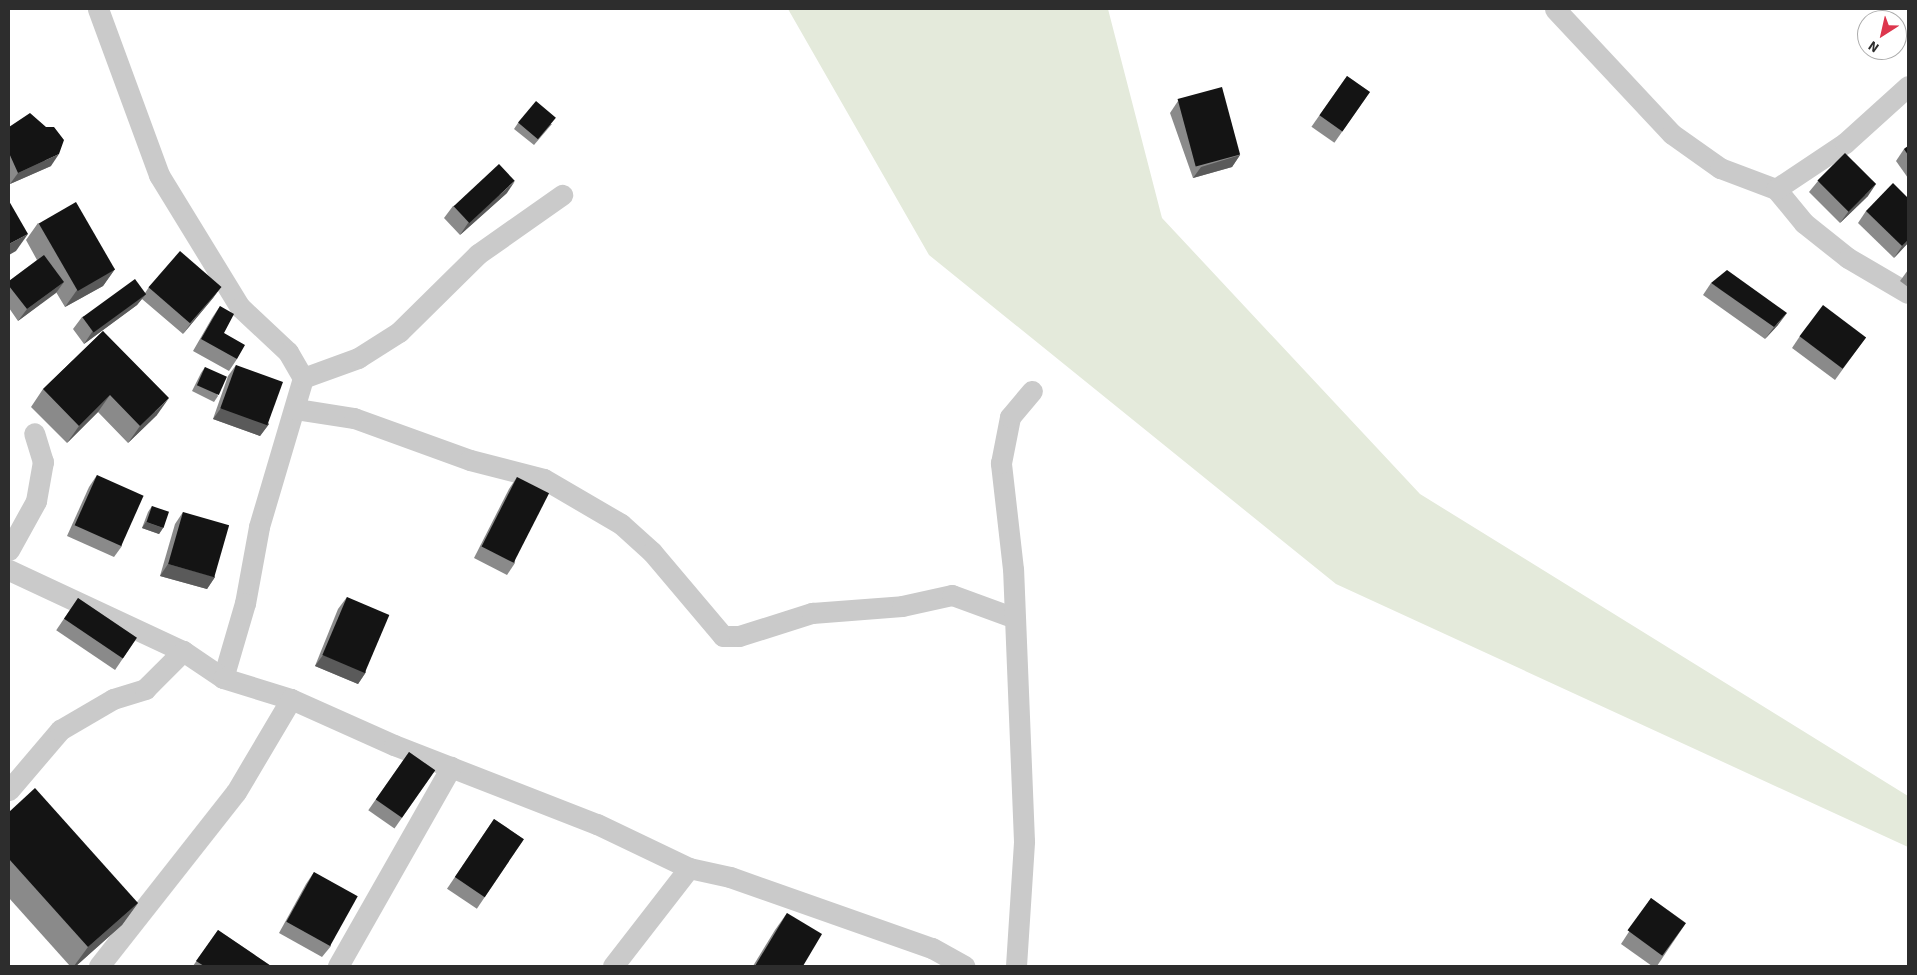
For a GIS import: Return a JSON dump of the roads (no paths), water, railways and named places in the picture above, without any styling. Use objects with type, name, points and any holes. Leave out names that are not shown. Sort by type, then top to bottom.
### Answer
[{"type":"street","points":[[98,9],[159,175],[240,308],[288,352],[303,378],[296,408],[258,527],[245,603],[223,678]]},
{"type":"street","points":[[1555,9],[1672,134],[1720,168],[1776,189],[1804,223],[1848,258],[1908,293]]},
{"type":"street","points":[[1776,189],[1845,143],[1908,86]]},
{"type":"street","points":[[303,378],[358,358],[399,332],[478,254],[562,195]]},
{"type":"street","points":[[1016,966],[1024,841],[1002,447],[1010,417],[1032,391]]},
{"type":"street","points":[[296,408],[354,418],[470,460],[544,479],[621,524],[652,552],[723,636],[738,636],[812,613],[902,606],[952,595],[1012,617]]},
{"type":"street","points":[[9,550],[36,501],[43,462],[34,433]]},
{"type":"street","points":[[9,570],[183,651],[223,678],[291,699],[451,767],[597,824],[689,868],[730,878],[932,948],[964,966]]},
{"type":"street","points":[[9,790],[60,730],[113,699],[144,689],[183,651]]},
{"type":"street","points":[[99,966],[236,792],[291,699]]},
{"type":"street","points":[[338,966],[451,767]]},
{"type":"street","points":[[613,966],[689,868]]}]
